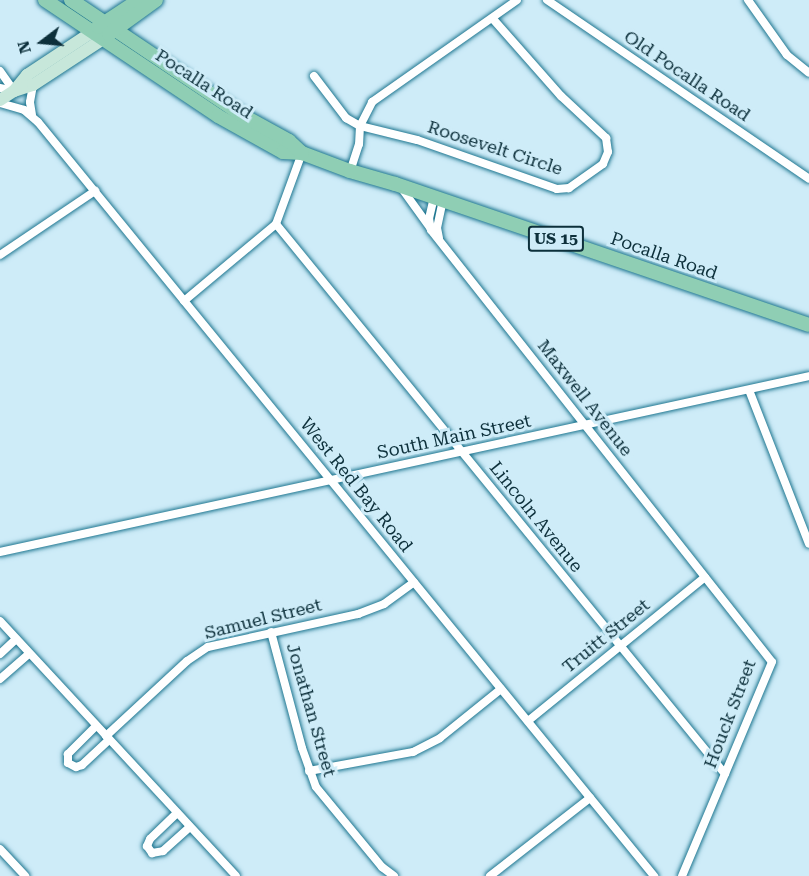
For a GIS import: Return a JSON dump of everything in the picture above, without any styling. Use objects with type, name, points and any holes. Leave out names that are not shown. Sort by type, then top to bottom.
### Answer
[{"type":"main road","name":"US 15","points":[[45,0],[97,35]]},
{"type":"main road","name":"US 15","points":[[71,0],[110,27]]},
{"type":"main road","points":[[110,27],[139,0]]},
{"type":"main road","points":[[0,102],[14,91],[27,75],[156,0]]},
{"type":"main road","name":"Pocalla Road","points":[[110,27],[242,115],[289,141],[302,153]]},
{"type":"main road","points":[[14,91],[33,85],[97,35]]},
{"type":"main road","name":"Pocalla Road","points":[[97,35],[237,127],[283,152],[302,153],[350,171],[400,185],[809,325]]},
{"type":"street","points":[[350,171],[359,144],[360,126],[372,102],[517,0]]},
{"type":"street","name":"Old Pocalla Road","points":[[547,0],[809,179]]},
{"type":"street","points":[[748,0],[787,55],[809,73]]},
{"type":"street","name":"Roosevelt Circle","points":[[360,126],[417,140],[557,189],[569,188],[596,171],[603,164],[608,152],[606,138],[561,96],[493,19]]},
{"type":"street","points":[[0,71],[14,91]]},
{"type":"street","points":[[314,76],[346,118],[360,126]]},
{"type":"street","points":[[32,115],[30,102],[33,85]]},
{"type":"street","points":[[0,88],[14,91]]},
{"type":"street","points":[[0,102],[16,106],[32,115]]},
{"type":"street","name":"West Red Bay Road","points":[[32,115],[654,876]]},
{"type":"street","points":[[184,301],[276,224],[302,153]]},
{"type":"street","name":"Maxwell Avenue","points":[[400,185],[431,230],[705,577]]},
{"type":"street","points":[[0,255],[94,191]]},
{"type":"street","points":[[431,230],[429,218],[439,199]]},
{"type":"street","points":[[439,199],[437,228],[439,239]]},
{"type":"street","name":"Lincoln Avenue","points":[[276,224],[725,774]]},
{"type":"street","name":"South Main Street","points":[[1,550],[332,481],[809,376]]},
{"type":"street","points":[[749,390],[809,544]]},
{"type":"street","name":"Truitt Street","points":[[528,721],[705,577]]},
{"type":"street","name":"Houck Street","points":[[682,876],[772,662],[705,577]]},
{"type":"street","name":"Samuel Street","points":[[96,726],[68,754],[68,763],[76,767],[82,765],[198,652],[208,647],[376,608],[414,582]]},
{"type":"street","points":[[0,621],[236,876]]},
{"type":"street","name":"Jonathan Street","points":[[271,632],[309,771],[316,787],[333,811],[382,867],[394,876]]},
{"type":"street","points":[[0,654],[16,639]]},
{"type":"street","points":[[0,680],[29,654]]},
{"type":"street","points":[[309,771],[413,752],[440,738],[501,689]]},
{"type":"street","points":[[490,876],[590,798]]},
{"type":"street","points":[[177,813],[150,838],[147,846],[152,854],[163,851],[190,826]]},
{"type":"street","points":[[0,849],[25,876]]}]
